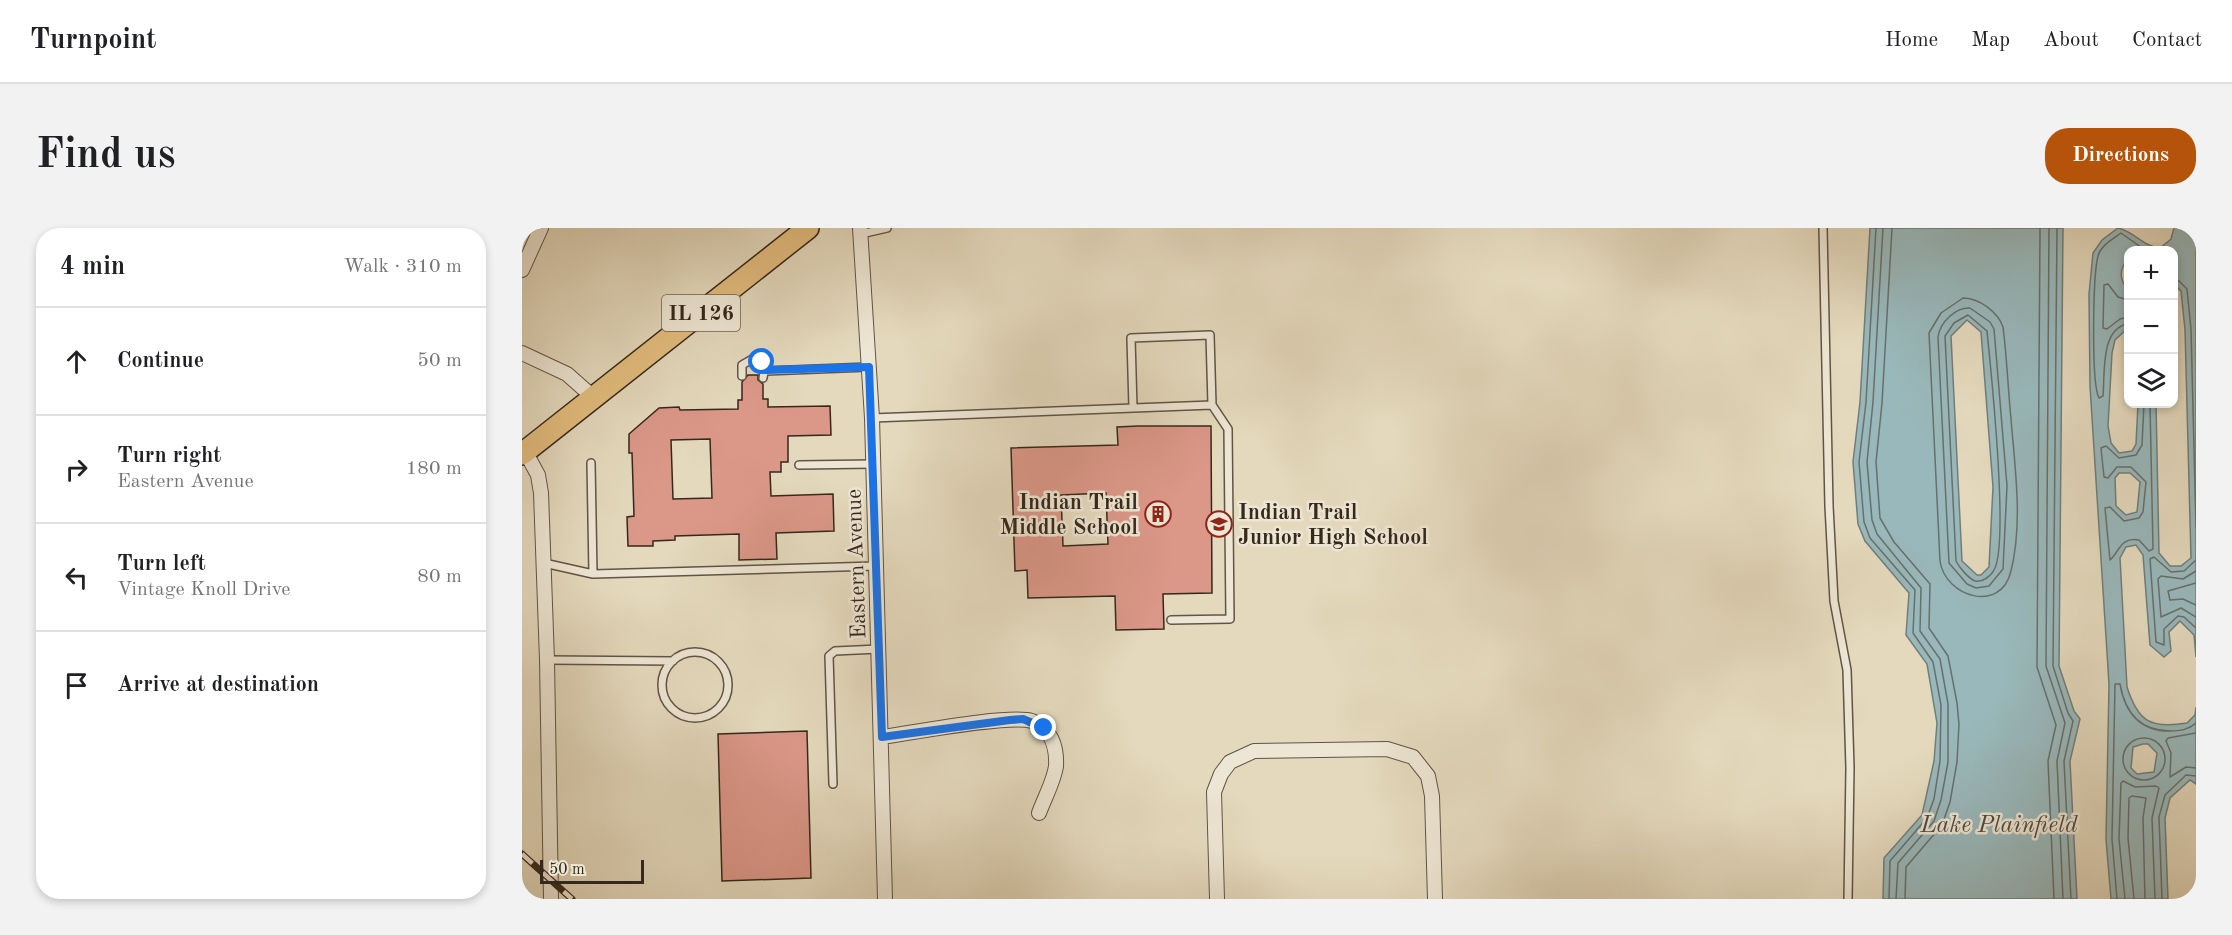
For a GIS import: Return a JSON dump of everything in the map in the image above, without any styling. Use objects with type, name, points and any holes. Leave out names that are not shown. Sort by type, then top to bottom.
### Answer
[{"type":"main road","name":"IL 126","points":[[524,452],[808,228]]},
{"type":"street","points":[[522,270],[541,228]]},
{"type":"street","name":"Eastern Avenue","points":[[861,231],[872,418],[885,899]]},
{"type":"street","points":[[522,353],[567,374],[593,397]]},
{"type":"street","points":[[524,452],[538,475],[544,563],[548,660],[551,899]]},
{"type":"street","points":[[882,737],[1010,720],[1034,722],[1051,736],[1056,749],[1056,768],[1039,813]]},
{"type":"street","points":[[1216,899],[1214,792],[1221,774],[1230,762],[1254,751],[1388,749],[1413,757],[1428,776],[1432,796],[1435,899]]},
{"type":"lane","points":[[861,231],[887,228]]},
{"type":"lane","points":[[1823,228],[1829,506],[1834,600],[1847,670],[1851,768],[1848,899]]},
{"type":"lane","points":[[1133,408],[1131,338],[1210,335],[1212,405],[1228,429],[1230,619],[1171,620]]},
{"type":"lane","points":[[742,376],[742,365],[749,359],[758,359],[766,370]]},
{"type":"lane","points":[[766,370],[869,367]]},
{"type":"lane","points":[[763,378],[766,370]]},
{"type":"lane","points":[[872,418],[1212,405]]},
{"type":"lane","points":[[591,463],[593,574]]},
{"type":"lane","points":[[799,465],[873,464]]},
{"type":"lane","points":[[544,563],[593,574],[876,566]]},
{"type":"lane","points":[[833,784],[829,656],[835,651],[879,648]]},
{"type":"lane","points":[[548,660],[673,661],[680,656],[696,652],[713,657],[724,669],[728,686],[718,709],[711,714],[694,718],[686,717],[671,708],[666,700],[662,684],[667,668],[673,661]]},
{"type":"water","name":"Lake Plainfield","points":[[1870,228],[2063,228],[2059,666],[2074,711],[2080,719],[2070,761],[2077,899],[1883,899],[1884,858],[1922,815],[1934,761],[1937,723],[1927,664],[1906,635],[1909,593],[1865,541],[1858,524],[1853,462],[1860,402]],"holes":[[[1967,320],[1981,332],[1993,487],[1989,567],[1981,575],[1977,575],[1962,561],[1951,336]]]},
{"type":"water","name":"Lake Plainfield","points":[[2118,228],[2152,246],[2124,246],[2124,266],[2121,274],[2124,283],[2124,332],[2115,340],[2112,353],[2108,426],[2111,443],[2119,453],[2132,451],[2136,444],[2138,408],[2156,408],[2159,553],[2170,566],[2181,566],[2191,558],[2185,330],[2181,291],[2178,288],[2178,246],[2162,246],[2171,239],[2174,228],[2196,228],[2196,657],[2194,635],[2180,621],[2169,632],[2171,651],[2164,657],[2150,645],[2143,555],[2136,545],[2126,547],[2120,558],[2127,687],[2131,699],[2141,715],[2164,725],[2187,723],[2195,715],[2196,707],[2196,784],[2190,780],[2170,798],[2165,818],[2168,899],[2111,899],[2106,839],[2109,684],[2090,386],[2089,294],[2093,253],[2102,240]],"holes":[[[2119,473],[2130,473],[2140,482],[2137,512],[2126,515],[2116,506],[2115,478]],[[2148,744],[2157,753],[2154,772],[2137,774],[2131,768],[2133,747]]]},
{"type":"building","points":[[748,375],[758,375],[758,380],[763,384],[763,399],[768,399],[768,407],[830,406],[831,435],[788,436],[788,462],[781,462],[781,472],[770,472],[771,496],[833,494],[834,531],[776,533],[777,559],[739,560],[739,534],[675,536],[675,540],[653,541],[653,546],[628,546],[627,517],[634,516],[632,453],[629,453],[629,434],[659,408],[738,409],[738,400],[742,400],[742,382]],"holes":[[[710,439],[712,498],[673,499],[671,440]]]},
{"type":"building","name":"Indian Trail Middle School","points":[[1211,426],[1212,593],[1163,594],[1164,629],[1116,630],[1115,596],[1028,598],[1027,570],[1015,571],[1011,448],[1118,445],[1117,427]],"holes":[[[1106,493],[1108,544],[1063,546],[1061,495]]]},
{"type":"building","points":[[807,731],[811,878],[722,881],[718,734]]},
{"type":"railway","points":[[522,854],[572,899]]},
{"type":"place","name":"Indian Trail Middle School","points":[[1158,514]]},
{"type":"place","name":"Indian Trail Junior High School","points":[[1219,524]]},
{"type":"route","points":[[762,362],[766,370],[869,367],[882,737],[1023,719],[1044,728]]}]
